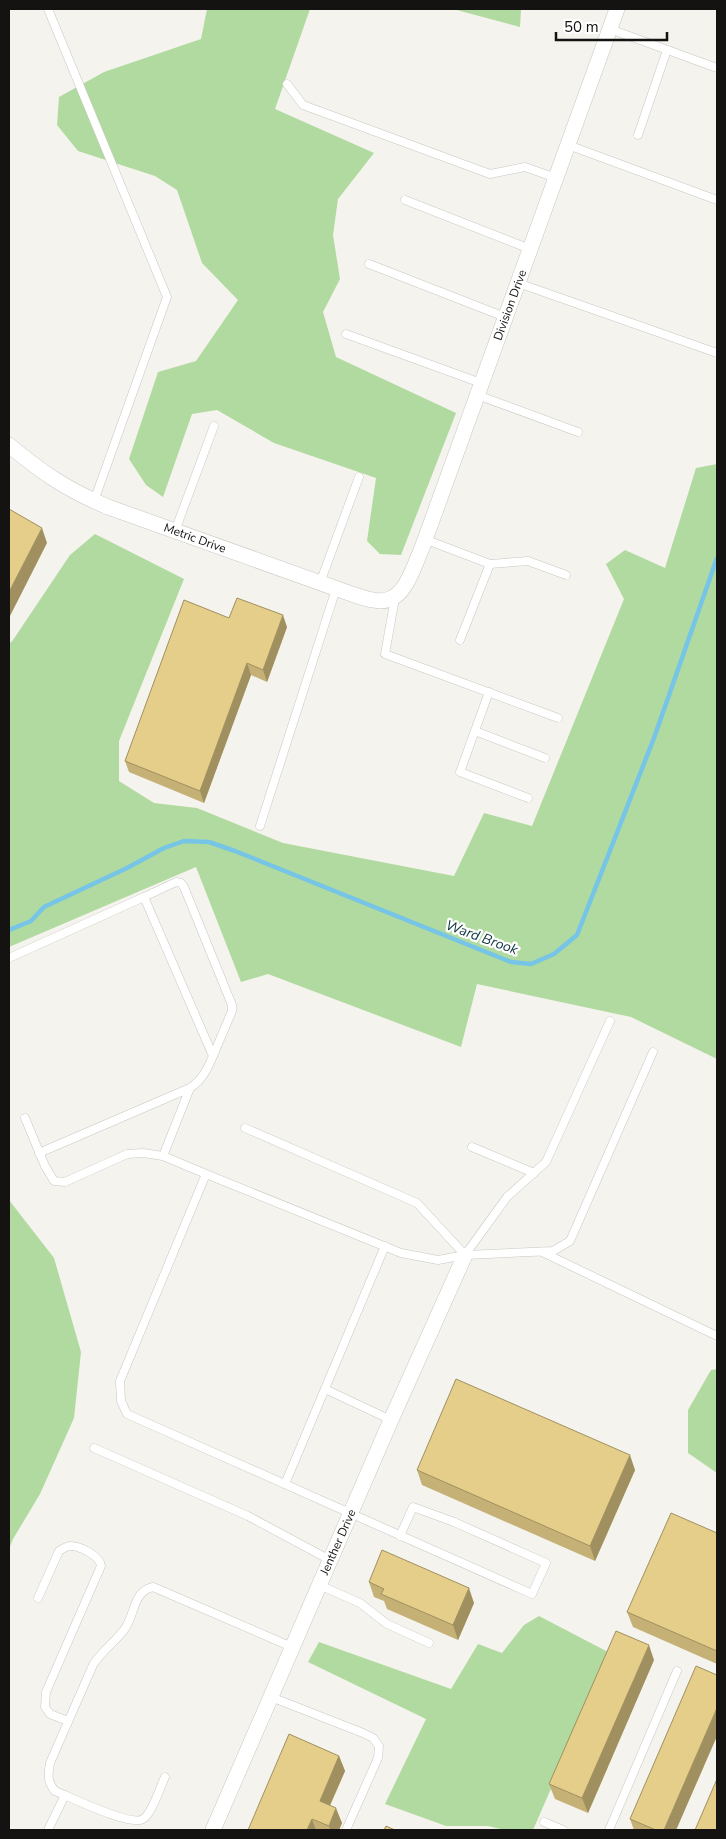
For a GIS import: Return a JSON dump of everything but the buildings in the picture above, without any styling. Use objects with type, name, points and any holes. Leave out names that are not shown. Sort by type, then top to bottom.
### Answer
[{"type":"street","name":"Division Drive","points":[[395,598],[403,590],[424,539],[617,9]]},
{"type":"street","name":"Metric Drive","points":[[9,445],[38,470],[80,495],[94,501],[375,601],[395,598]]},
{"type":"street","name":"Jenther Drive","points":[[213,1830],[350,1513],[465,1255]]},
{"type":"lane","points":[[48,9],[167,297],[94,501]]},
{"type":"lane","points":[[610,29],[717,68]]},
{"type":"lane","points":[[638,135],[667,50]]},
{"type":"lane","points":[[287,84],[303,105],[490,174],[525,167],[556,178]]},
{"type":"lane","points":[[568,145],[717,200]]},
{"type":"lane","points":[[405,200],[530,249]]},
{"type":"lane","points":[[369,264],[505,317]]},
{"type":"lane","points":[[518,283],[717,353]]},
{"type":"lane","points":[[346,334],[578,432]]},
{"type":"lane","points":[[176,531],[214,426]]},
{"type":"lane","points":[[320,583],[359,478]]},
{"type":"lane","points":[[424,539],[490,564],[528,561],[566,575]]},
{"type":"lane","points":[[460,640],[490,564]]},
{"type":"lane","points":[[260,826],[336,588]]},
{"type":"lane","points":[[395,598],[385,654],[558,718]]},
{"type":"lane","points":[[489,692],[460,772],[528,798]]},
{"type":"lane","points":[[474,731],[545,758]]},
{"type":"lane","points":[[9,958],[176,882],[182,883],[232,1005],[232,1011],[207,1072],[199,1082],[190,1088],[39,1153]]},
{"type":"lane","points":[[144,897],[213,1056]]},
{"type":"lane","points":[[465,1255],[507,1197],[546,1162],[610,1021]]},
{"type":"lane","points":[[25,1118],[39,1153],[54,1181],[65,1182],[128,1154],[143,1152],[163,1156],[401,1252],[438,1260],[465,1255],[552,1251],[570,1242],[653,1052]]},
{"type":"lane","points":[[163,1156],[190,1088]]},
{"type":"lane","points":[[245,1128],[417,1203],[465,1255]]},
{"type":"lane","points":[[472,1147],[534,1173]]},
{"type":"lane","points":[[206,1174],[120,1381],[122,1401],[127,1414],[400,1536],[532,1594],[546,1563],[454,1522],[413,1507],[400,1536]]},
{"type":"lane","points":[[285,1484],[385,1246]]},
{"type":"lane","points":[[540,1251],[717,1336]]},
{"type":"lane","points":[[325,1389],[391,1420]]},
{"type":"lane","points":[[94,1448],[248,1516],[330,1560]]},
{"type":"lane","points":[[38,1598],[59,1551],[64,1548],[75,1547],[96,1556],[100,1562],[101,1566],[46,1692],[45,1707],[50,1714],[68,1721]]},
{"type":"lane","points":[[320,1585],[360,1603],[387,1624],[430,1643]]},
{"type":"lane","points":[[165,1777],[148,1814],[138,1821],[124,1819],[55,1790],[50,1786],[48,1772],[50,1763],[93,1665],[99,1655],[119,1637],[127,1626],[140,1595],[145,1589],[153,1587],[292,1647]]},
{"type":"lane","points":[[609,1830],[677,1671]]},
{"type":"lane","points":[[271,1697],[363,1733],[373,1738],[379,1746],[378,1758],[346,1830]]},
{"type":"lane","points":[[48,1830],[65,1795]]},
{"type":"lane","points":[[544,1822],[563,1830]]},
{"type":"green space","points":[[207,9],[310,9],[275,109],[374,153],[338,199],[333,235],[340,279],[323,312],[336,357],[456,413],[401,555],[380,554],[367,541],[376,478],[274,443],[217,410],[192,414],[163,497],[146,485],[129,459],[158,372],[196,361],[238,300],[202,263],[177,190],[155,176],[78,151],[57,125],[59,97],[104,72],[201,39]]},
{"type":"green space","points":[[453,9],[519,9],[521,10],[520,27]]},
{"type":"green space","points":[[717,464],[717,1059],[631,1017],[477,984],[461,1047],[268,974],[241,982],[196,867],[9,947],[9,644],[70,555],[95,534],[184,579],[119,741],[119,781],[154,803],[197,808],[283,843],[454,876],[484,813],[532,826],[624,599],[606,564],[625,550],[665,568],[696,468]]},
{"type":"green space","points":[[9,1200],[54,1258],[81,1352],[74,1418],[40,1494],[9,1549]]},
{"type":"green space","points":[[717,1369],[717,1473],[688,1453],[688,1410],[711,1370]]},
{"type":"green space","points":[[539,1616],[610,1653],[533,1830],[505,1830],[488,1826],[446,1826],[385,1804],[426,1719],[308,1662],[319,1642],[451,1689],[478,1644],[502,1653],[524,1625]]},
{"type":"waterway","name":"Ward Brook","points":[[9,930],[31,921],[44,907],[127,868],[164,848],[184,841],[209,842],[511,962],[531,964],[554,954],[577,935],[654,738],[717,558]]}]
